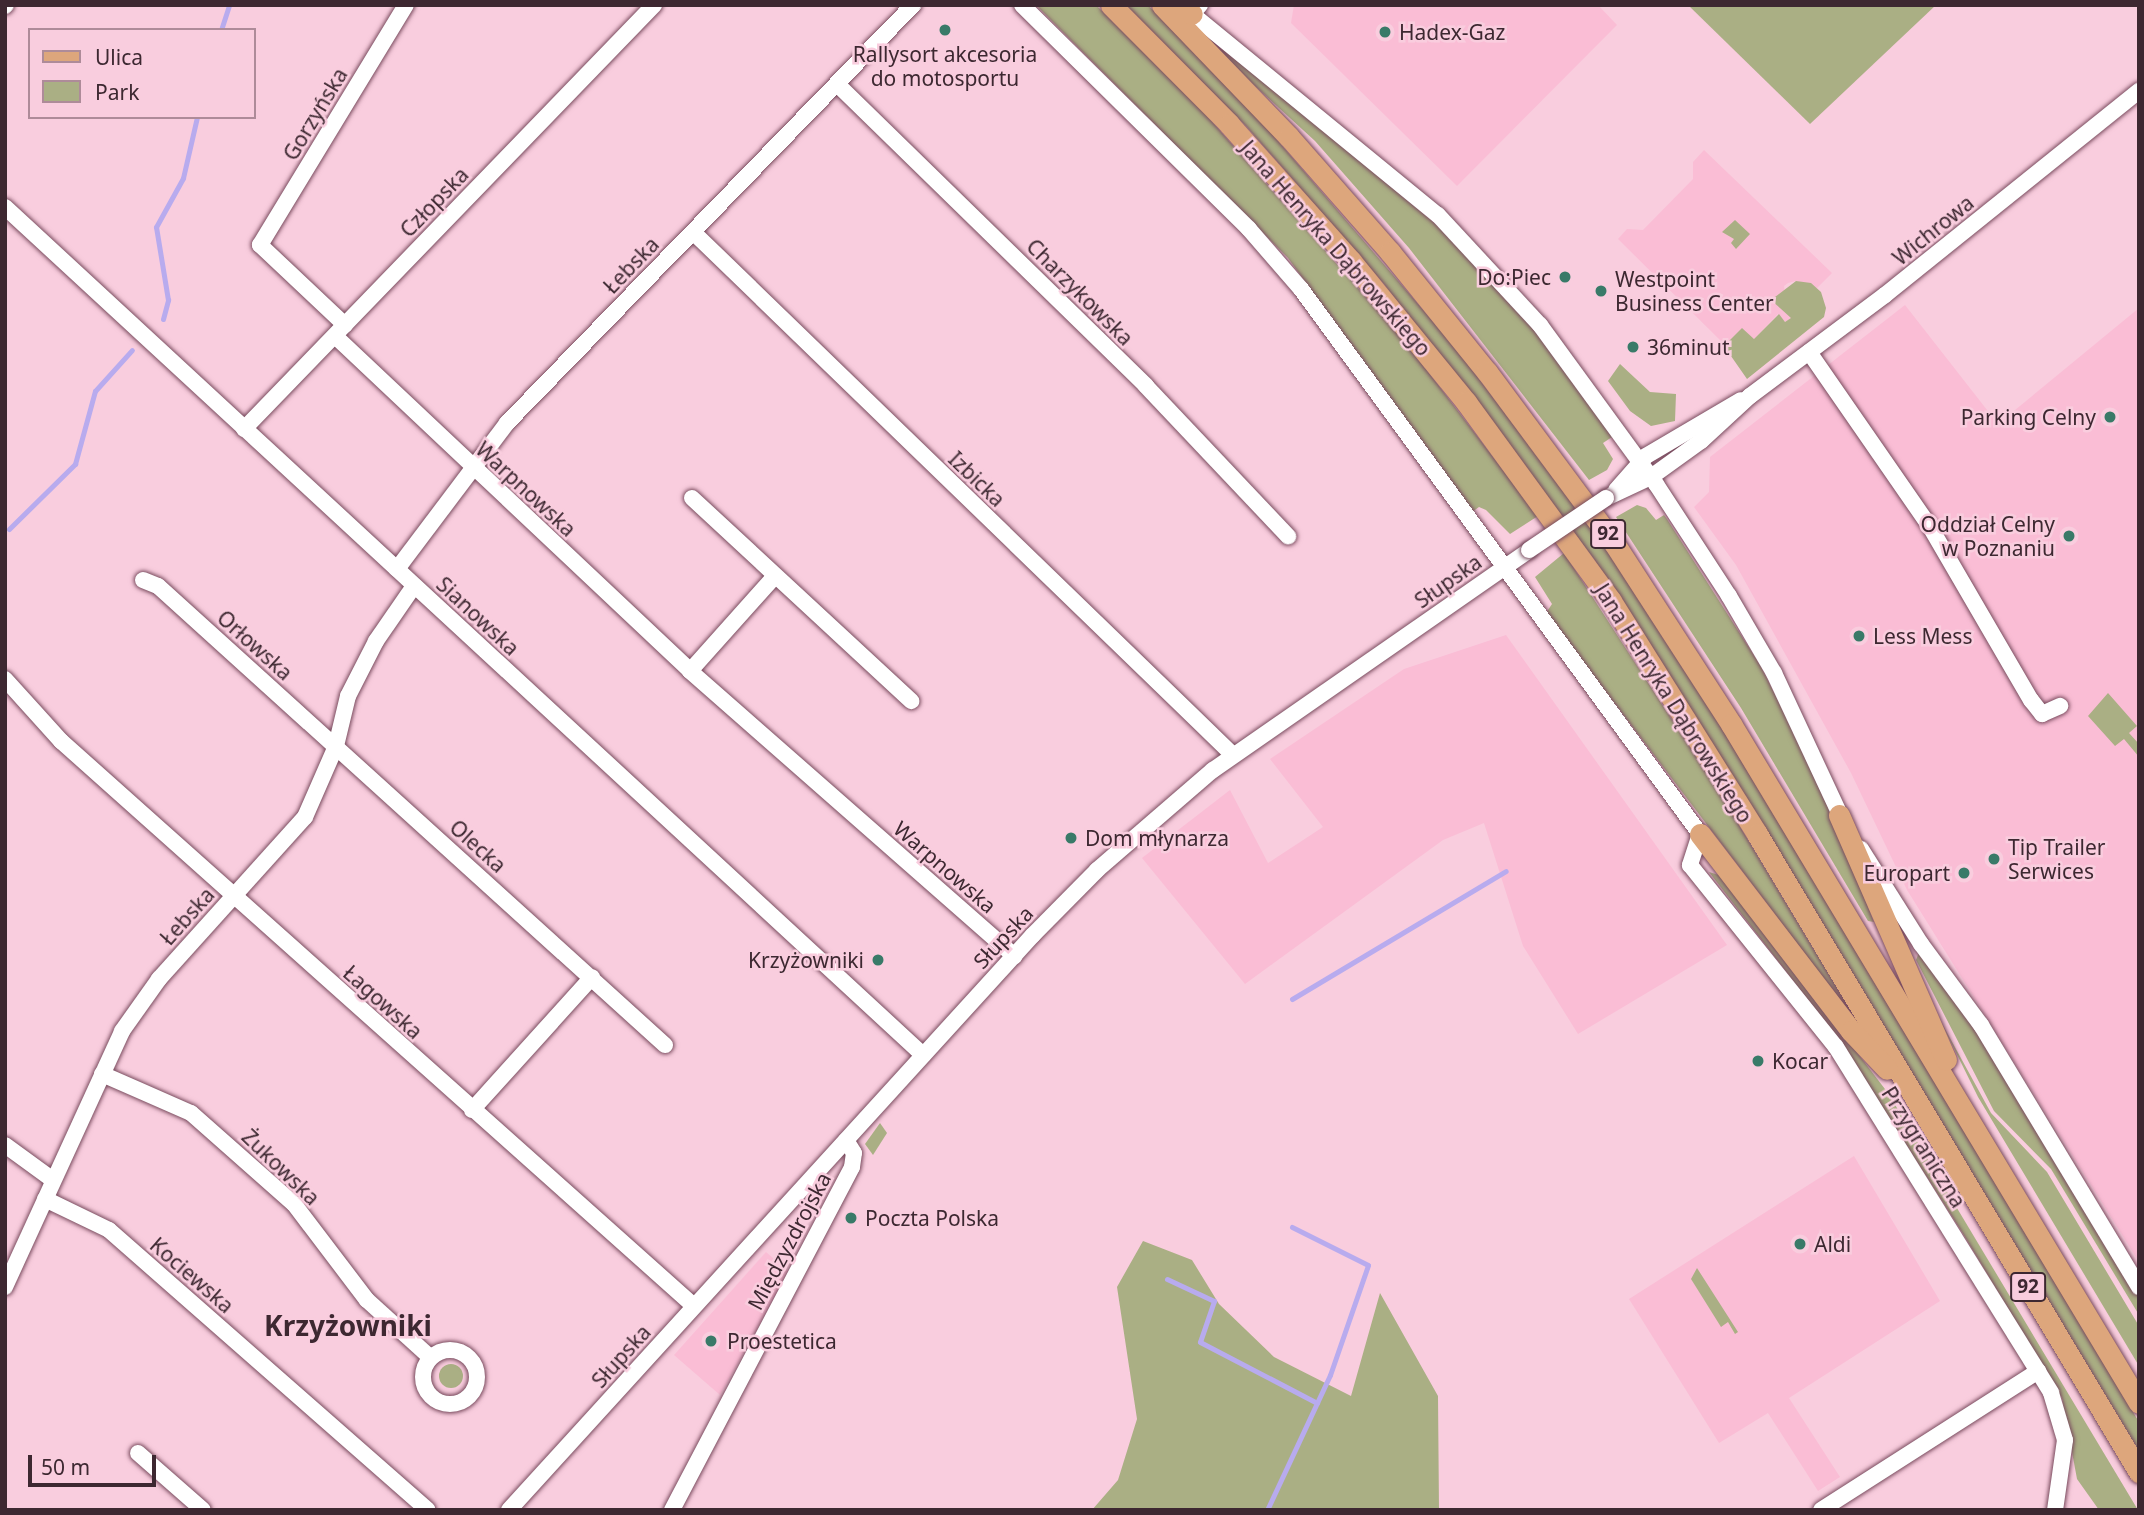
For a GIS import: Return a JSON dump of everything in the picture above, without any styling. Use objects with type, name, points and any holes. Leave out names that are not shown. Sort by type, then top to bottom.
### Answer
[{"type":"main road","name":"Jana Henryka Dąbrowskiego","points":[[1111,5],[1229,124],[1331,237],[1533,492],[1655,668],[2139,1472]]},
{"type":"main road","name":"Jana Henryka Dąbrowskiego","points":[[1162,5],[1358,215],[1560,468],[1703,680],[2139,1403]]},
{"type":"main road","points":[[1839,815],[1972,1124]]},
{"type":"main road","points":[[1700,834],[1851,1031],[1917,1102]]},
{"type":"street","name":"Gorzyńska","points":[[260,245],[406,5]]},
{"type":"street","name":"Człopska","points":[[244,429],[654,5]]},
{"type":"street","name":"Łebska","points":[[397,569],[507,423],[913,5]]},
{"type":"street","points":[[1022,5],[1282,265],[1700,834]]},
{"type":"street","points":[[1192,8],[1446,222],[1513,291],[1639,461],[1774,673],[1839,815],[1981,1025],[2139,1287]]},
{"type":"street","name":"Charzykowska","points":[[838,84],[1146,386],[1288,536]]},
{"type":"street","name":"Wichrowa","points":[[1650,477],[1701,440],[1750,396],[2139,91]]},
{"type":"street","name":"Sianowska","points":[[5,207],[923,1055]]},
{"type":"street","name":"Izbicka","points":[[693,232],[1233,755]]},
{"type":"street","name":"Warpnowska","points":[[260,245],[474,469],[691,671],[1014,956]]},
{"type":"street","points":[[1809,352],[1928,525],[2031,700],[2042,714],[2060,706]]},
{"type":"street","name":"Wichrowa","points":[[1639,461],[1714,413],[1750,396]]},
{"type":"street","name":"Słupska","points":[[1611,494],[1639,461]]},
{"type":"street","name":"Słupska","points":[[509,1510],[1014,956],[1109,859],[1233,755],[1611,494],[1650,477]]},
{"type":"street","points":[[691,498],[911,701]]},
{"type":"street","points":[[691,671],[775,576]]},
{"type":"street","name":"Orłowska","points":[[143,580],[158,586],[335,746]]},
{"type":"street","name":"Łebska","points":[[5,1287],[122,1031],[159,979],[305,817],[335,746],[348,696],[387,622],[414,586]]},
{"type":"street","name":"Łagowska","points":[[5,679],[47,726],[472,1110],[694,1306]]},
{"type":"street","name":"Olecka","points":[[335,746],[592,976],[665,1045]]},
{"type":"street","name":"Przygraniczna","points":[[1700,834],[1690,865],[1836,1047],[2038,1371],[2062,1418],[2065,1440],[2055,1510]]},
{"type":"street","points":[[472,1110],[592,976]]},
{"type":"street","name":"Żukowska","points":[[102,1074],[191,1113],[294,1204],[367,1300],[431,1358]]},
{"type":"street","name":"Międzyzdrojska","points":[[672,1510],[852,1167],[855,1153],[846,1140]]},
{"type":"street","points":[[5,1146],[53,1180]]},
{"type":"street","name":"Kociewska","points":[[45,1199],[109,1230],[428,1510]]},
{"type":"street","points":[[1821,1510],[2038,1371]]},
{"type":"street","points":[[138,1453],[203,1510]]},
{"type":"shaded area","name":"Hadex-Gaz","points":[[1294,5],[1598,5],[1617,25],[1457,186],[1291,23]]},
{"type":"shaded area","points":[[1704,150],[1832,273],[1817,288],[1796,281],[1788,283],[1784,286],[1787,310],[1792,318],[1785,322],[1778,314],[1754,339],[1742,329],[1725,345],[1618,239],[1627,229],[1643,230],[1693,179],[1693,162]]},
{"type":"shaded area","points":[[1905,305],[1998,424],[2139,308],[2139,1262],[1907,890],[1851,773],[1736,565],[1694,507],[1709,492],[1710,457]]},
{"type":"shaded area","points":[[1506,635],[1727,945],[1578,1034],[1523,946],[1484,823],[1443,840],[1245,984],[1142,858],[1230,790],[1268,863],[1323,827],[1270,759],[1404,669]]},
{"type":"shaded area","points":[[1854,1156],[1940,1301],[1789,1398],[1840,1477],[1818,1491],[1768,1413],[1719,1443],[1629,1299]]},
{"type":"shaded area","points":[[766,1252],[789,1272],[720,1395],[674,1355]]},
{"type":"green space","points":[[1036,5],[1096,5],[1200,108],[1406,343],[1538,516],[1510,534],[1486,510],[1479,507],[1472,512],[1288,258]]},
{"type":"green space","points":[[1126,5],[1148,5],[1266,127],[1454,346],[1607,548],[1691,677],[2139,1422],[2139,1451],[1758,817],[1594,559],[1384,284],[1247,127]]},
{"type":"green space","points":[[1688,5],[1936,5],[1810,124]]},
{"type":"green space","points":[[1224,48],[1468,251],[1531,322],[1612,437],[1603,443],[1613,459],[1607,470],[1589,480],[1409,248],[1315,141],[1221,51]]},
{"type":"green space","points":[[1735,220],[1750,234],[1736,249],[1731,243],[1734,239],[1722,232]]},
{"type":"green space","points":[[1796,281],[1811,283],[1821,292],[1826,308],[1824,317],[1747,379],[1724,346],[1742,328],[1754,339],[1779,314],[1785,322],[1791,318],[1771,300]]},
{"type":"green space","points":[[1620,364],[1650,392],[1676,394],[1675,421],[1651,426],[1630,411],[1608,381]]},
{"type":"green space","points":[[1637,505],[1646,508],[1656,520],[1664,515],[1760,665],[1818,779],[1874,922],[1868,921],[1741,708],[1616,517]]},
{"type":"green space","points":[[1564,553],[1722,797],[1860,1026],[1546,613],[1552,604],[1535,577]]},
{"type":"green space","points":[[2108,693],[2137,726],[2129,733],[2139,744],[2139,757],[2124,739],[2115,746],[2088,716]]},
{"type":"green space","points":[[1709,872],[1722,876],[1888,1093],[2138,1510],[2099,1510],[2077,1479],[2062,1398],[1962,1232],[1840,1041]]},
{"type":"green space","points":[[1920,950],[1974,1024],[2139,1298],[2139,1315],[2051,1169],[1994,1111],[1916,960]]},
{"type":"green space","points":[[1939,1018],[1991,1113],[2047,1172],[2139,1326],[2139,1366],[1978,1097]]},
{"type":"green space","points":[[880,1123],[887,1133],[873,1155],[865,1144]]},
{"type":"green space","points":[[1143,1241],[1192,1260],[1219,1304],[1274,1357],[1351,1396],[1380,1293],[1438,1396],[1439,1510],[1092,1510],[1118,1480],[1137,1419],[1117,1287]]},
{"type":"green space","points":[[1697,1268],[1738,1332],[1735,1334],[1728,1322],[1721,1327],[1691,1279]]},
{"type":"green space","points":[[451,1364],[460,1367],[463,1376],[460,1385],[451,1388],[442,1385],[439,1376],[442,1367]]},
{"type":"waterway","points":[[222,28],[229,5]]},
{"type":"waterway","points":[[163,319],[168,300],[156,227],[183,178],[197,119]]},
{"type":"waterway","points":[[9,529],[75,464],[95,391],[132,350]]},
{"type":"waterway","points":[[1292,999],[1506,871]]},
{"type":"waterway","points":[[1267,1510],[1330,1375],[1368,1265],[1292,1227]]},
{"type":"waterway","points":[[1167,1279],[1214,1301],[1200,1342],[1317,1403]]},
{"type":"place","name":"Rallysort akcesoria do motosportu","points":[[945,30]]},
{"type":"place","name":"Hadex-Gaz","points":[[1385,32]]},
{"type":"place","name":"Do:Piec","points":[[1565,277]]},
{"type":"place","name":"Westpoint Business Center","points":[[1601,291]]},
{"type":"place","name":"36minut","points":[[1633,347]]},
{"type":"place","name":"Parking Celny","points":[[2110,417]]},
{"type":"place","name":"Oddział Celny w Poznaniu","points":[[2069,536]]},
{"type":"place","name":"Less Mess","points":[[1859,636]]},
{"type":"place","name":"Dom młynarza","points":[[1071,838]]},
{"type":"place","name":"Tip Trailer Serwices","points":[[1994,859]]},
{"type":"place","name":"Europart","points":[[1964,873]]},
{"type":"place","name":"Krzyżowniki","points":[[878,960]]},
{"type":"place","name":"Kocar","points":[[1758,1061]]},
{"type":"place","name":"Poczta Polska","points":[[851,1218]]},
{"type":"place","name":"Aldi","points":[[1800,1244]]},
{"type":"place","name":"Proestetica","points":[[711,1341]]},
{"type":"district","name":"Krzyżowniki","points":[[348,1325]]}]
